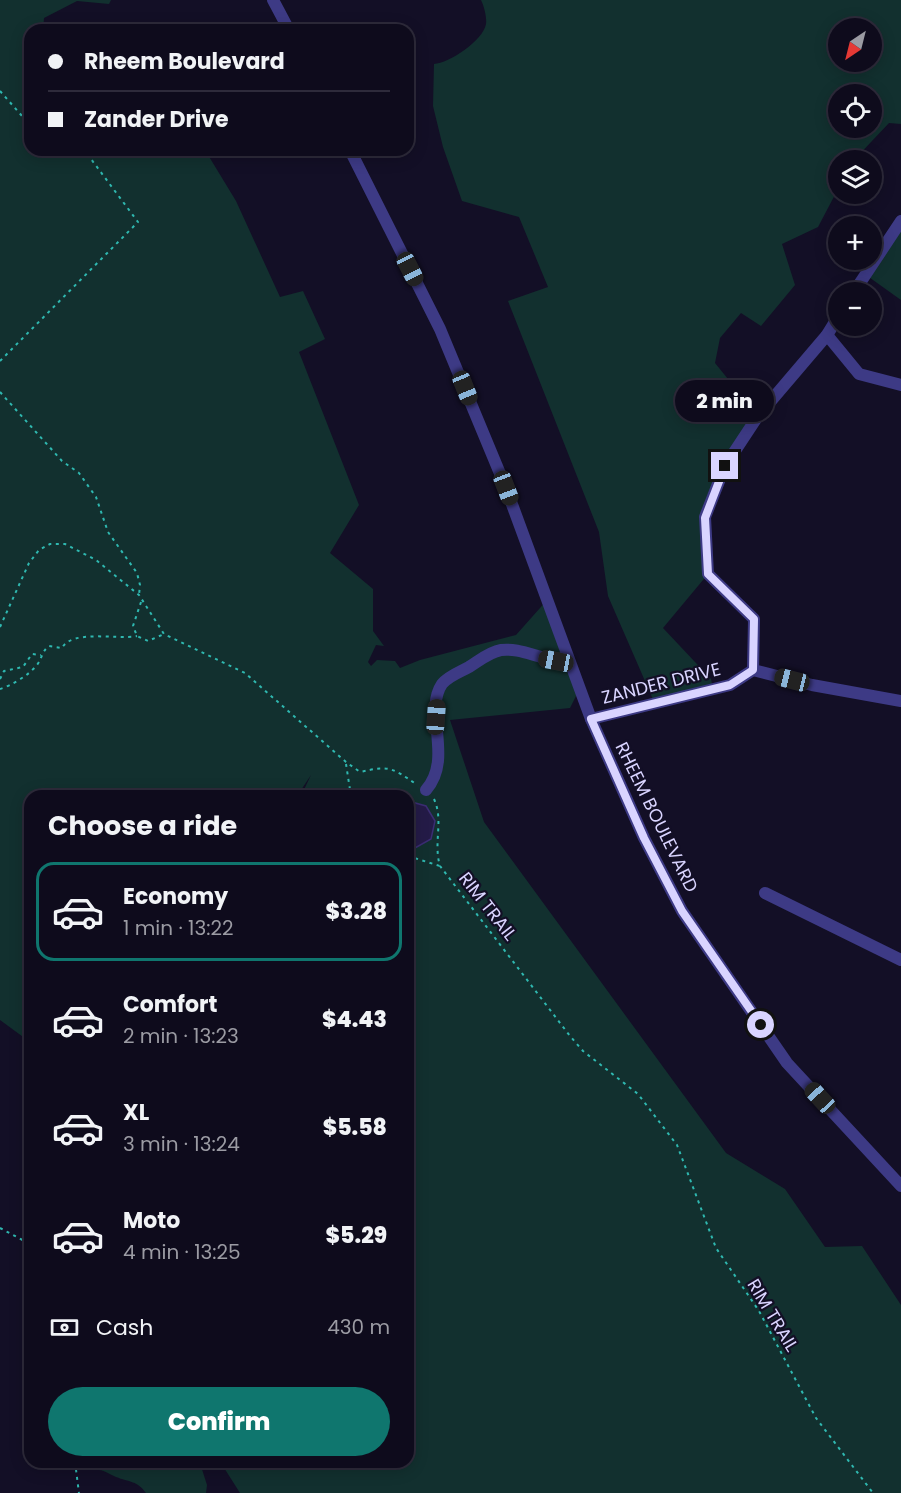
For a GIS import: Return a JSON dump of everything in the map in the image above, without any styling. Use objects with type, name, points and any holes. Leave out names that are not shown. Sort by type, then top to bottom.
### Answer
[{"type":"street","points":[[273,0],[286,24]]},
{"type":"street","name":"RHEEM BOULEVARD","points":[[353,156],[444,339],[546,591],[568,660],[591,719],[644,838],[682,911],[787,1063],[901,1186]]},
{"type":"street","points":[[861,282],[901,221]]},
{"type":"street","points":[[901,385],[859,374],[827,335],[758,416],[730,458],[705,518],[708,574],[754,619],[753,670],[813,685],[901,701]]},
{"type":"street","points":[[426,790],[433,781],[438,763],[438,695],[446,680],[498,650],[508,649],[556,661],[568,660]]},
{"type":"street","name":"ZANDER DRIVE","points":[[591,719],[730,685],[753,670]]},
{"type":"street","points":[[765,893],[901,960]]},
{"type":"path","points":[[0,91],[24,116]]},
{"type":"path","points":[[0,361],[138,222],[89,156]]},
{"type":"path","points":[[0,392],[62,461],[79,473],[96,497],[108,532],[137,573],[140,585],[139,595]]},
{"type":"path","name":"RIM TRAIL","points":[[0,627],[29,563],[39,550],[50,544],[65,544],[96,560],[139,595],[164,634],[245,673],[346,762],[360,771],[387,766],[399,771],[426,790],[437,806],[440,821],[435,843],[440,866],[570,1036],[583,1050],[638,1094],[677,1145],[716,1248],[759,1311],[816,1418],[873,1493]]},
{"type":"path","points":[[137,636],[133,626],[134,616],[142,602]]},
{"type":"path","points":[[0,689],[24,677],[38,665],[41,655],[49,646],[62,648],[65,642],[74,638],[92,635],[125,638],[137,636],[148,641],[164,634]]},
{"type":"path","points":[[0,679],[4,671],[23,667],[33,654],[41,655]]},
{"type":"path","points":[[346,762],[350,790]]},
{"type":"path","points":[[414,858],[440,866]]},
{"type":"path","points":[[0,1228],[24,1241]]},
{"type":"path","points":[[76,1468],[79,1493]]},
{"type":"green space","points":[[0,0],[111,0],[109,4],[77,1],[44,18],[44,24],[24,24],[24,156],[209,156],[236,201],[280,297],[303,291],[325,339],[299,352],[359,505],[330,553],[373,589],[373,631],[384,646],[376,645],[368,662],[371,666],[377,660],[395,661],[400,668],[420,660],[516,635],[548,599],[579,690],[570,708],[450,720],[484,822],[726,1153],[785,1189],[825,1247],[862,1246],[901,1305],[901,1493],[240,1493],[224,1468],[414,1468],[414,790],[304,790],[311,775],[301,790],[24,790],[24,1038],[0,1020]]},
{"type":"green space","points":[[481,0],[901,0],[901,124],[889,123],[882,130],[882,84],[828,84],[828,138],[875,138],[863,150],[828,150],[828,204],[830,204],[818,227],[782,244],[795,285],[761,326],[741,313],[720,338],[715,363],[758,416],[725,466],[705,517],[708,574],[663,628],[711,679],[713,689],[655,704],[608,596],[599,532],[508,301],[548,287],[519,217],[462,201],[443,147],[433,106],[434,64],[448,60],[472,44],[484,31],[486,15]]},
{"type":"green space","points":[[901,221],[901,300],[882,286],[882,282],[876,282],[866,275],[869,270],[882,270],[882,250]]},
{"type":"green space","points":[[91,1468],[202,1468],[207,1485],[206,1493],[146,1493],[133,1482],[102,1471]]},
{"type":"building","points":[[414,803],[426,806],[435,821],[431,839],[415,848]]},
{"type":"route","points":[[725,466],[705,518],[708,574],[754,619],[753,670],[730,685],[591,719],[644,838],[682,911],[761,1025]]}]
